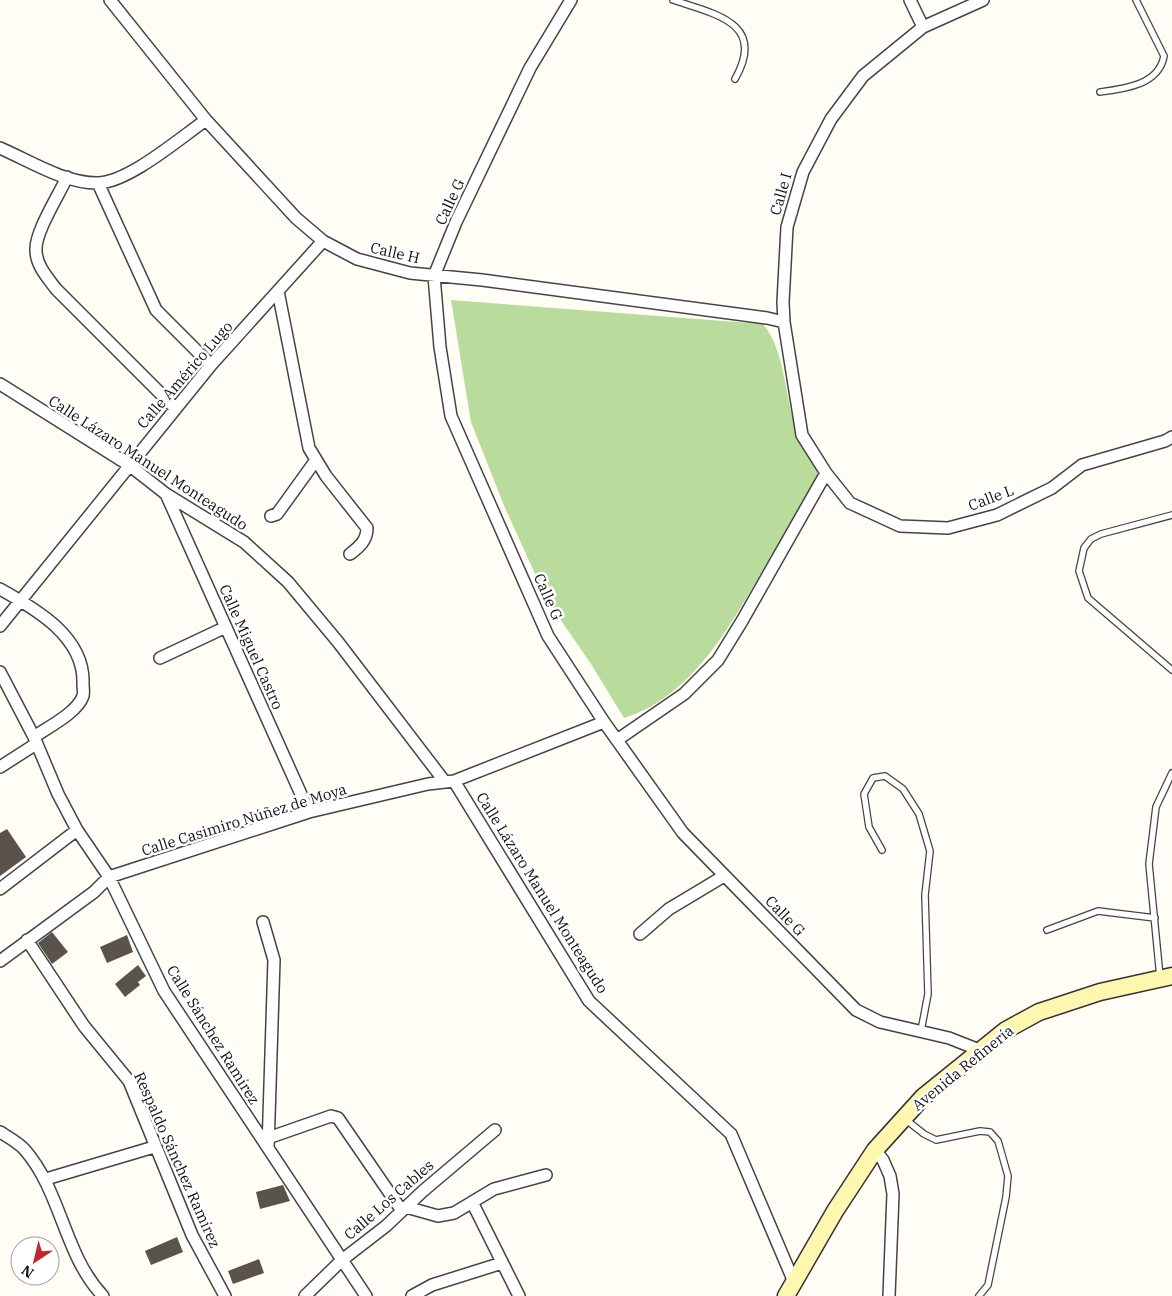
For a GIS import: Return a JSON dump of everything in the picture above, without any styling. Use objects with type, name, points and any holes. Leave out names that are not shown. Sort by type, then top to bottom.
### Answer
[{"type":"main road","name":"Avenida Refinería","points":[[790,1289],[835,1211],[875,1150],[923,1097],[1006,1030],[1039,1012],[1100,992],[1166,977]]},
{"type":"street","name":"Calle H","points":[[110,0],[206,120],[296,218],[323,241],[356,259],[410,273],[482,280],[757,316],[784,322]]},
{"type":"street","name":"Calle G","points":[[571,0],[530,68],[456,222],[434,276],[440,347],[451,416],[548,636],[604,722],[683,833],[856,1010],[880,1022],[948,1038],[982,1051]]},
{"type":"street","points":[[910,0],[923,28]]},
{"type":"street","name":"Calle I","points":[[826,473],[802,435],[784,322],[787,227],[803,172],[831,119],[863,76],[923,28],[983,0]]},
{"type":"street","points":[[0,148],[67,177],[98,183],[123,177],[206,120]]},
{"type":"street","points":[[67,177],[40,233],[35,250],[41,268],[62,295],[175,408]]},
{"type":"street","points":[[98,183],[156,310],[211,366]]},
{"type":"street","name":"Calle Américo Lugo","points":[[0,626],[22,601],[175,408],[323,241]]},
{"type":"street","points":[[278,291],[305,430],[316,460],[367,528],[367,535],[360,546],[350,554]]},
{"type":"street","name":"Calle Lázaro Manuel Monteagudo","points":[[0,384],[129,464],[166,494],[244,542],[288,582],[450,781],[589,1000],[731,1134],[790,1289]]},
{"type":"street","name":"Calle L","points":[[826,473],[850,503],[900,526],[948,528],[997,515],[1052,488],[1082,465],[1165,442],[1172,437]]},
{"type":"street","points":[[271,516],[276,514],[306,470],[316,460]]},
{"type":"street","points":[[617,740],[684,694],[718,660],[826,473]]},
{"type":"street","name":"Calle Miguel Castro","points":[[166,494],[309,812]]},
{"type":"street","points":[[0,589],[22,601],[57,627],[76,650],[84,674],[83,696],[68,714],[0,767]]},
{"type":"street","points":[[160,658],[226,628]]},
{"type":"street","name":"Calle Sánchez Ramírez","points":[[0,672],[78,830],[108,877],[164,991],[268,1144],[366,1296]]},
{"type":"street","name":"Calle Casimiro Núñez de Moya","points":[[0,961],[94,892],[108,877],[309,812],[428,784],[450,781],[604,722]]},
{"type":"street","points":[[0,889],[78,830]]},
{"type":"street","points":[[640,934],[669,909],[724,876]]},
{"type":"street","points":[[263,922],[274,960],[268,1144],[331,1116],[338,1118],[404,1209],[438,1216],[454,1212],[494,1189],[546,1175]]},
{"type":"street","name":"Respaldo Sánchez Ramírez","points":[[27,940],[84,1026],[128,1081],[192,1235],[225,1296]]},
{"type":"street","name":"Calle Los Cables","points":[[306,1296],[342,1260],[386,1226],[495,1130]]},
{"type":"street","points":[[0,1132],[24,1148],[46,1179],[79,1264],[103,1296]]},
{"type":"street","points":[[46,1179],[154,1147]]},
{"type":"street","points":[[875,1150],[884,1160],[890,1176],[893,1194],[889,1296]]},
{"type":"street","points":[[472,1202],[518,1296]]},
{"type":"street","points":[[412,1296],[432,1285],[502,1263]]},
{"type":"lane","points":[[674,0],[731,22],[742,34],[747,48],[743,66],[735,79]]},
{"type":"lane","points":[[1100,92],[1127,88],[1155,75],[1162,66],[1164,56],[1136,0]]},
{"type":"lane","points":[[1172,515],[1101,534],[1091,539],[1084,548],[1079,571],[1088,598],[1172,670]]},
{"type":"lane","points":[[1166,977],[1155,918],[1149,864],[1156,807],[1172,773]]},
{"type":"lane","points":[[882,850],[868,827],[864,794],[873,778],[885,776],[903,789],[918,814],[930,851],[925,895],[928,994],[921,1031]]},
{"type":"lane","points":[[1047,930],[1098,911],[1155,918]]},
{"type":"lane","points":[[904,1118],[924,1134],[936,1140],[980,1131],[990,1132],[998,1141],[1008,1176],[1006,1197],[988,1285],[979,1296]]},
{"type":"green space","points":[[451,300],[763,324],[776,347],[798,436],[821,473],[737,613],[707,657],[670,694],[648,708],[624,718],[591,664],[547,600],[505,508],[471,422]]},
{"type":"building","points":[[7,829],[26,857],[0,876],[0,833]]},
{"type":"building","points":[[52,932],[68,952],[52,964],[38,943]]},
{"type":"building","points":[[127,935],[133,952],[107,963],[100,947]]},
{"type":"building","points":[[138,965],[146,976],[138,982],[140,985],[125,997],[115,984]]},
{"type":"building","points":[[283,1185],[290,1201],[260,1209],[256,1192]]},
{"type":"building","points":[[177,1237],[183,1252],[151,1265],[145,1251]]},
{"type":"building","points":[[259,1259],[264,1273],[233,1284],[228,1271]]}]
